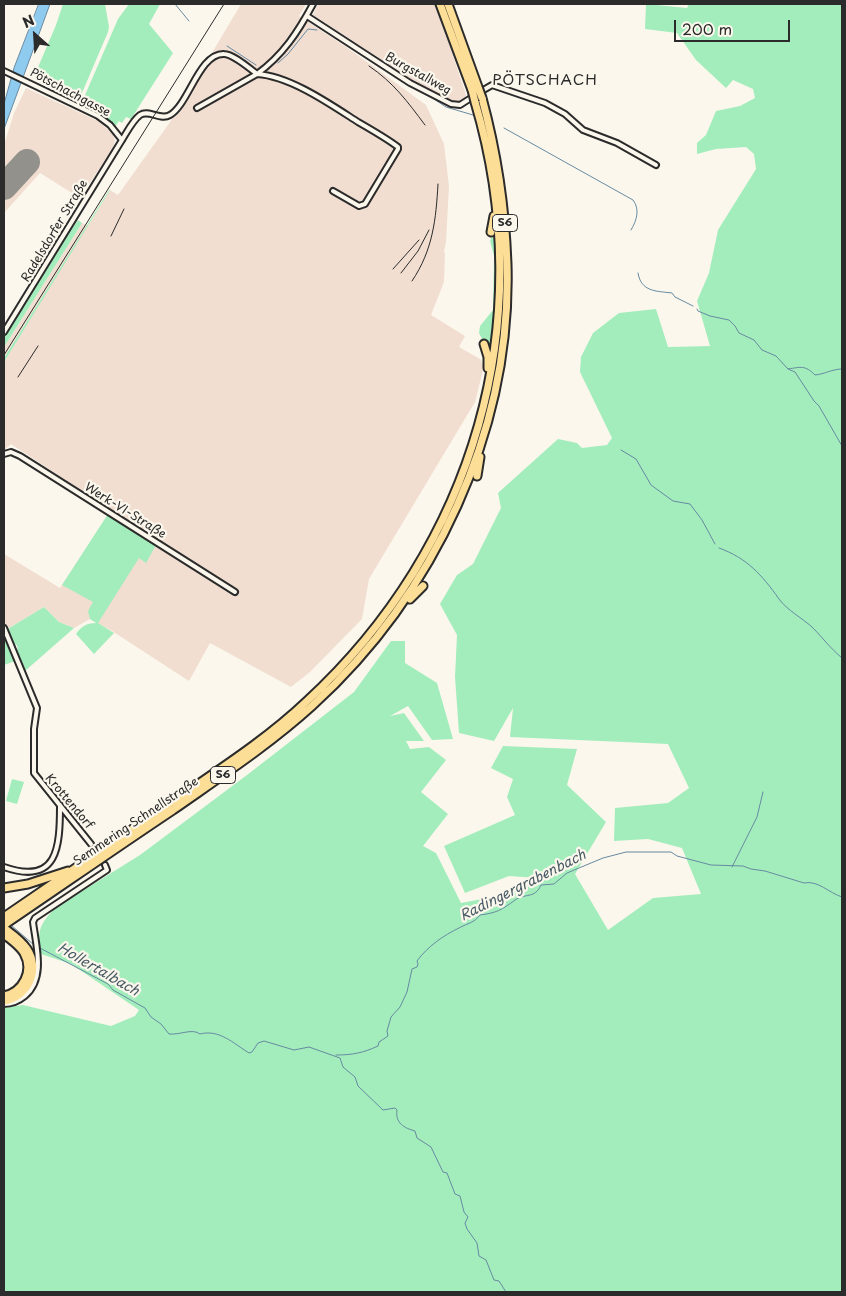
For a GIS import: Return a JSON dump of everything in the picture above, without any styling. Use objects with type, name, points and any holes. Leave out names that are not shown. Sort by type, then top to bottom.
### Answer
[{"type":"highway","name":"Semmering Schnellstraße","points":[[440,4],[475,88]]},
{"type":"highway","name":"Semmering Schnellstraße","points":[[4,926],[15,914],[73,870],[274,730],[306,702],[345,664],[381,622],[412,577],[444,518],[473,442],[485,400],[494,357],[500,297],[500,266],[494,184],[489,153],[475,88],[448,4]]},
{"type":"highway","name":"Semmering Schnellstraße","points":[[4,917],[15,914],[224,775],[311,707],[351,668],[397,611],[448,527],[482,439],[502,350],[507,265],[504,221],[492,136],[478,100]]},
{"type":"highway","points":[[491,232],[494,221],[492,197],[494,184]]},
{"type":"highway","points":[[484,344],[489,364],[485,400]]},
{"type":"highway","points":[[477,476],[482,439]]},
{"type":"highway","points":[[397,611],[423,586]]},
{"type":"highway","points":[[4,888],[28,884],[73,870]]},
{"type":"highway","points":[[4,926],[26,948],[32,960],[33,971],[30,981],[22,993],[4,1002]]},
{"type":"highway","points":[[4,934],[22,950],[27,960],[28,969],[24,982],[19,989],[4,996]]},
{"type":"street","points":[[197,108],[257,74],[281,53],[297,34],[313,4]]},
{"type":"street","name":"Burgstallweg","points":[[307,16],[410,83],[451,104],[460,105],[492,85],[545,102],[565,114],[583,130],[617,143],[656,165]]},
{"type":"street","points":[[122,140],[142,114],[165,117],[173,112],[210,59],[224,54],[231,56],[257,74],[266,74],[295,85],[334,106],[398,147],[365,204],[359,206],[333,191]]},
{"type":"street","name":"Pötschachgasse","points":[[5,71],[98,116],[110,125],[122,140]]},
{"type":"street","name":"Radelsdorfer Straße","points":[[4,332],[122,140]]},
{"type":"street","name":"Werk-VI-Straße","points":[[4,454],[11,452],[20,456],[235,592]]},
{"type":"street","name":"Krottendorf","points":[[4,628],[37,708],[34,728],[34,773],[91,844]]},
{"type":"street","points":[[4,867],[30,872],[50,864],[58,842],[60,805]]},
{"type":"street","points":[[4,1002],[17,1002],[34,986],[38,971],[33,922],[38,914],[107,870],[105,865]]},
{"type":"shaded area","points":[[241,4],[306,4],[299,16],[349,49],[426,105],[444,144],[449,186],[444,251],[444,282],[431,315],[465,336],[459,347],[480,359],[484,366],[475,402],[369,579],[362,619],[310,672],[291,687],[210,643],[189,681],[112,631],[90,619],[74,628],[59,622],[44,607],[6,630],[4,623],[4,554],[60,588],[111,510],[11,444],[4,450],[4,362],[62,266],[4,358],[4,347],[82,223],[88,226],[110,190],[118,195],[175,115]]},
{"type":"shaded area","points":[[318,4],[436,4],[466,95],[463,102],[454,104],[433,93],[313,15]]},
{"type":"shaded area","points":[[26,88],[98,121],[113,134],[115,141],[112,149],[80,198],[40,173],[4,213],[4,145],[14,113]]},
{"type":"green space","points":[[63,4],[105,4],[109,27],[79,100],[36,72]]},
{"type":"green space","points":[[129,4],[160,4],[149,24],[173,53],[131,119],[126,117],[122,123],[119,121],[115,127],[105,118],[83,105],[82,102],[118,19]]},
{"type":"green space","points":[[646,4],[687,8],[689,4],[842,4],[842,1292],[4,1292],[4,1008],[23,1005],[111,1026],[135,1016],[139,1010],[71,964],[41,954],[39,934],[42,924],[55,908],[140,855],[354,692],[391,641],[405,641],[405,663],[437,683],[453,739],[432,740],[408,706],[390,716],[404,713],[424,741],[406,741],[410,749],[429,747],[446,760],[421,792],[448,814],[423,846],[436,853],[461,903],[503,895],[536,878],[509,876],[465,893],[444,846],[515,815],[507,797],[513,779],[491,768],[503,746],[577,749],[567,785],[606,822],[575,874],[608,930],[653,898],[701,894],[682,848],[648,839],[614,841],[615,808],[668,803],[689,788],[668,744],[510,737],[513,708],[494,741],[459,733],[455,677],[457,635],[440,604],[457,575],[473,564],[501,508],[498,493],[558,439],[577,443],[582,448],[607,445],[612,438],[580,372],[581,357],[593,333],[619,313],[656,309],[668,347],[710,346],[697,301],[709,273],[718,230],[756,169],[754,154],[746,147],[716,149],[697,154],[697,143],[706,135],[716,111],[740,106],[755,98],[753,89],[733,80],[726,88],[696,60],[677,33],[645,29]]},
{"type":"green space","points":[[110,190],[4,362],[4,358]]},
{"type":"green space","points":[[78,220],[82,223],[4,347],[4,337],[67,234]]},
{"type":"green space","points":[[494,231],[495,293],[490,355],[479,333],[480,326],[493,310],[494,256],[490,241]]},
{"type":"green space","points":[[108,514],[156,545],[146,563],[139,558],[98,623],[114,633],[94,654],[76,634],[85,626],[96,623],[90,619],[88,611],[93,602],[62,585]]},
{"type":"green space","points":[[44,607],[59,622],[74,628],[25,671],[15,651],[18,648],[16,644],[14,647],[6,630]]},
{"type":"green space","points":[[4,636],[15,661],[4,665]]},
{"type":"green space","points":[[12,779],[24,782],[17,804],[6,801]]},
{"type":"water","points":[[39,4],[50,4],[4,129],[4,104],[14,68]]},
{"type":"waterway","points":[[175,4],[189,21]]},
{"type":"waterway","points":[[278,63],[288,54],[308,29],[317,30]]},
{"type":"waterway","points":[[227,46],[256,65]]},
{"type":"waterway","points":[[434,99],[446,107],[473,115]]},
{"type":"waterway","points":[[504,128],[633,200],[637,215],[631,230]]},
{"type":"waterway","points":[[638,273],[642,284],[646,287],[655,291],[672,293],[675,297],[693,306]]},
{"type":"waterway","points":[[697,309],[710,316],[729,320],[739,333],[754,340],[762,350],[776,356],[788,369],[803,368],[815,375],[842,369]]},
{"type":"waterway","points":[[788,369],[795,372],[819,406],[842,446]]},
{"type":"waterway","points":[[621,450],[636,459],[651,485],[673,501],[690,504],[702,520],[715,544]]},
{"type":"waterway","points":[[719,548],[738,557],[753,568],[782,603],[812,627],[842,658]]},
{"type":"waterway","points":[[732,867],[757,817],[763,792]]},
{"type":"waterway","name":"Radingergrabenbach","points":[[336,1055],[352,1054],[378,1046],[379,1042],[388,1036],[387,1031],[391,1017],[400,1007],[407,992],[412,969],[417,967],[417,961],[436,942],[478,918],[480,915],[499,910],[519,898],[533,894],[541,885],[554,884],[567,873],[603,858],[626,852],[671,852],[677,856],[711,865],[743,866],[804,883],[814,883],[842,897]]},
{"type":"waterway","name":"Hollertalbach","points":[[11,925],[34,945]]},
{"type":"waterway","name":"Hollertalbach","points":[[38,947],[108,984],[113,990],[145,1008],[151,1017],[161,1024],[169,1034],[190,1032],[200,1034],[213,1033],[226,1038],[249,1053],[252,1052],[258,1043],[264,1041],[294,1050],[309,1047],[340,1058],[343,1067],[355,1077],[358,1086],[383,1110],[395,1108],[399,1122],[415,1131],[417,1138],[431,1147],[443,1172],[447,1173],[455,1194],[460,1196],[464,1212],[468,1217],[465,1223],[477,1243],[479,1256],[486,1260],[494,1280],[499,1281],[506,1292]]},
{"type":"runway","points":[[4,187],[27,162]]},
{"type":"tunnel","points":[[91,844],[105,865]]},
{"type":"railway","points":[[4,355],[224,4]]},
{"type":"railway","points":[[369,66],[393,86],[425,125]]},
{"type":"railway","points":[[412,281],[425,258],[429,246],[436,210],[438,184]]},
{"type":"railway","points":[[111,236],[124,209]]},
{"type":"railway","points":[[401,273],[418,251],[429,230]]},
{"type":"railway","points":[[393,269],[419,240]]},
{"type":"railway","points":[[18,377],[38,346]]},
{"type":"district","name":"PÖTSCHACH","points":[[545,81]]}]
